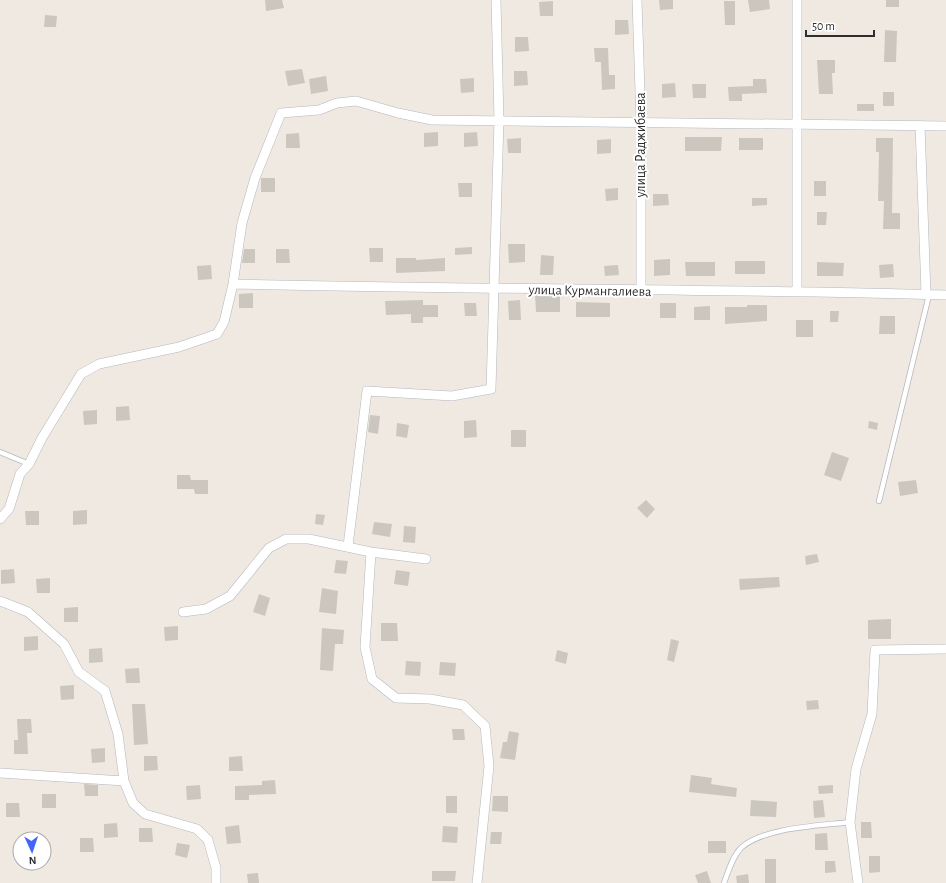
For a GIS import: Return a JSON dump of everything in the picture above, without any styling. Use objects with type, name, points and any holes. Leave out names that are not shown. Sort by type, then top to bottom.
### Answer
[{"type":"street","points":[[348,546],[367,391],[452,396],[491,389],[499,120],[496,0]]},
{"type":"street","name":"улица Раджибаева","points":[[637,0],[640,122],[640,291]]},
{"type":"street","points":[[797,0],[797,291]]},
{"type":"street","points":[[0,519],[9,509],[20,474],[29,464],[42,438],[81,374],[99,364],[179,347],[216,334],[224,322],[233,284],[242,223],[261,163],[281,113],[319,110],[337,103],[356,101],[398,113],[432,120],[946,126]]},
{"type":"street","points":[[920,125],[928,294]]},
{"type":"street","name":"улица Курмангалиева","points":[[233,284],[640,291],[797,291],[946,295]]},
{"type":"street","points":[[183,612],[206,610],[230,596],[269,548],[286,539],[309,539],[371,552],[426,559]]},
{"type":"street","points":[[371,552],[365,648],[372,679],[396,698],[430,699],[463,705],[485,726],[489,766],[477,883]]},
{"type":"street","points":[[0,601],[28,612],[64,644],[79,672],[104,691],[118,734],[124,781],[133,803],[145,814],[197,830],[208,840],[216,868],[216,883]]},
{"type":"street","points":[[858,883],[850,822],[856,769],[872,714],[875,650],[946,649]]},
{"type":"street","points":[[0,773],[124,781]]},
{"type":"lane","points":[[879,501],[928,294]]},
{"type":"lane","points":[[0,452],[29,464]]},
{"type":"lane","points":[[724,883],[729,868],[742,848],[768,833],[850,822]]},
{"type":"building","points":[[265,0],[282,0],[284,8],[266,11]]},
{"type":"building","points":[[659,0],[673,0],[673,9],[660,10]]},
{"type":"building","points":[[748,0],[769,0],[770,9],[750,12]]},
{"type":"building","points":[[886,0],[899,0],[899,7],[886,7]]},
{"type":"building","points":[[553,1],[553,16],[540,16],[539,2]]},
{"type":"building","points":[[724,1],[735,1],[735,25],[725,25]]},
{"type":"building","points":[[45,15],[57,16],[56,27],[44,27]]},
{"type":"building","points":[[615,20],[628,20],[629,34],[615,35]]},
{"type":"building","points":[[885,30],[897,31],[896,62],[884,62]]},
{"type":"building","points":[[515,37],[528,37],[529,51],[515,52]]},
{"type":"building","points":[[594,48],[608,48],[609,75],[615,75],[615,89],[602,90],[601,62],[595,62]]},
{"type":"building","points":[[817,60],[835,60],[835,73],[832,73],[833,94],[819,94]]},
{"type":"building","points":[[302,69],[305,83],[288,86],[285,71]]},
{"type":"building","points":[[514,71],[527,71],[528,85],[514,86]]},
{"type":"building","points":[[326,76],[328,91],[311,94],[309,79]]},
{"type":"building","points":[[474,78],[474,92],[461,93],[460,79]]},
{"type":"building","points":[[753,79],[766,79],[767,93],[742,94],[742,101],[729,101],[728,87],[753,86]]},
{"type":"building","points":[[675,83],[676,97],[662,98],[662,84]]},
{"type":"building","points":[[692,84],[706,84],[706,98],[693,98]]},
{"type":"building","points":[[883,92],[894,92],[894,106],[883,106]]},
{"type":"building","points":[[857,104],[874,104],[874,111],[857,111]]},
{"type":"building","points":[[438,132],[438,146],[424,147],[424,133]]},
{"type":"building","points":[[477,132],[478,146],[464,147],[464,133]]},
{"type":"building","points":[[299,133],[300,148],[286,148],[286,134]]},
{"type":"building","points":[[685,137],[722,137],[721,151],[685,151]]},
{"type":"building","points":[[521,138],[521,153],[508,153],[507,139]]},
{"type":"building","points":[[739,138],[763,138],[763,150],[739,150]]},
{"type":"building","points":[[876,138],[893,138],[892,213],[900,213],[900,229],[883,229],[884,201],[878,201],[879,152],[876,152]]},
{"type":"building","points":[[611,139],[611,153],[597,154],[597,140]]},
{"type":"building","points":[[261,178],[275,178],[275,192],[261,192]]},
{"type":"building","points":[[814,181],[826,181],[826,196],[814,196]]},
{"type":"building","points":[[458,183],[472,183],[472,197],[459,197]]},
{"type":"building","points":[[618,188],[618,200],[606,201],[605,189]]},
{"type":"building","points":[[653,194],[668,194],[669,205],[653,206]]},
{"type":"building","points":[[752,198],[767,198],[767,205],[752,206]]},
{"type":"building","points":[[817,212],[827,212],[826,225],[817,225]]},
{"type":"building","points":[[508,244],[525,244],[525,262],[509,263]]},
{"type":"building","points":[[472,247],[472,254],[455,255],[455,248]]},
{"type":"building","points":[[369,248],[383,248],[383,262],[370,262]]},
{"type":"building","points":[[244,249],[255,249],[255,263],[242,263]]},
{"type":"building","points":[[276,249],[289,249],[290,263],[276,263]]},
{"type":"building","points":[[541,255],[554,256],[553,275],[540,275]]},
{"type":"building","points":[[396,258],[416,258],[416,260],[445,258],[445,271],[396,273]]},
{"type":"building","points":[[670,259],[670,275],[654,276],[654,260]]},
{"type":"building","points":[[735,261],[765,261],[765,274],[735,274]]},
{"type":"building","points":[[685,262],[715,262],[715,276],[686,276]]},
{"type":"building","points":[[817,262],[844,263],[843,276],[817,276]]},
{"type":"building","points":[[893,264],[894,277],[880,278],[879,265]]},
{"type":"building","points":[[211,265],[212,279],[198,280],[197,266]]},
{"type":"building","points":[[618,265],[619,275],[605,276],[604,266]]},
{"type":"building","points":[[253,293],[253,308],[239,308],[239,294]]},
{"type":"building","points":[[535,295],[560,295],[560,312],[536,312]]},
{"type":"building","points":[[423,300],[423,305],[438,305],[438,317],[423,317],[423,323],[411,323],[411,314],[386,315],[385,301]]},
{"type":"building","points":[[520,300],[521,320],[509,320],[508,301]]},
{"type":"building","points":[[576,302],[610,303],[610,317],[576,317]]},
{"type":"building","points":[[464,303],[476,303],[477,316],[465,316]]},
{"type":"building","points":[[660,303],[676,303],[676,318],[660,318]]},
{"type":"building","points":[[747,305],[767,305],[767,321],[725,324],[725,307],[747,307]]},
{"type":"building","points":[[710,306],[710,320],[694,320],[694,307]]},
{"type":"building","points":[[830,311],[839,311],[838,322],[830,322]]},
{"type":"building","points":[[880,316],[895,316],[895,334],[879,334]]},
{"type":"building","points":[[796,320],[813,320],[813,337],[796,337]]},
{"type":"building","points":[[129,406],[130,420],[116,421],[116,407]]},
{"type":"building","points":[[97,410],[97,424],[84,425],[83,411]]},
{"type":"building","points":[[370,415],[380,416],[378,434],[368,432]]},
{"type":"building","points":[[476,420],[477,437],[464,438],[464,421]]},
{"type":"building","points":[[869,421],[878,423],[877,430],[868,428]]},
{"type":"building","points":[[397,423],[409,425],[407,438],[396,436]]},
{"type":"building","points":[[511,430],[526,430],[526,447],[511,447]]},
{"type":"building","points":[[832,452],[849,458],[841,481],[824,475]]},
{"type":"building","points":[[177,475],[190,475],[191,480],[208,480],[208,494],[195,494],[194,489],[177,489]]},
{"type":"building","points":[[916,480],[918,493],[900,496],[898,482]]},
{"type":"building","points":[[646,500],[655,509],[647,518],[637,508]]},
{"type":"building","points":[[87,510],[87,524],[73,525],[73,511]]},
{"type":"building","points":[[25,511],[39,511],[39,525],[26,525]]},
{"type":"building","points":[[316,514],[325,515],[323,525],[315,524]]},
{"type":"building","points":[[374,522],[392,524],[390,537],[372,534]]},
{"type":"building","points":[[404,526],[416,527],[415,543],[403,542]]},
{"type":"building","points":[[817,554],[819,562],[806,565],[805,556]]},
{"type":"building","points":[[336,560],[348,561],[346,574],[334,573]]},
{"type":"building","points":[[14,569],[15,583],[1,584],[1,570]]},
{"type":"building","points":[[396,570],[410,572],[408,586],[394,584]]},
{"type":"building","points":[[779,577],[780,587],[740,590],[739,579]]},
{"type":"building","points":[[50,578],[50,593],[37,593],[36,579]]},
{"type":"building","points":[[322,588],[338,591],[336,614],[319,612]]},
{"type":"building","points":[[259,594],[270,598],[265,616],[253,612]]},
{"type":"building","points":[[78,607],[78,622],[64,622],[64,608]]},
{"type":"building","points":[[891,619],[891,639],[868,639],[868,620]]},
{"type":"building","points":[[381,623],[397,623],[398,641],[381,641]]},
{"type":"building","points":[[178,626],[178,640],[165,641],[164,627]]},
{"type":"building","points":[[322,628],[344,630],[343,644],[335,644],[333,671],[320,670]]},
{"type":"building","points":[[38,636],[38,650],[24,651],[24,637]]},
{"type":"building","points":[[671,639],[679,641],[674,662],[667,660]]},
{"type":"building","points":[[102,648],[103,662],[89,663],[89,649]]},
{"type":"building","points":[[557,650],[568,653],[566,664],[555,661]]},
{"type":"building","points":[[406,661],[421,662],[420,676],[405,675]]},
{"type":"building","points":[[440,662],[456,663],[455,676],[439,675]]},
{"type":"building","points":[[139,668],[140,683],[126,683],[125,669]]},
{"type":"building","points":[[74,685],[74,699],[61,700],[60,686]]},
{"type":"building","points":[[818,700],[819,709],[807,710],[806,701]]},
{"type":"building","points":[[132,704],[145,704],[148,744],[134,745]]},
{"type":"building","points":[[17,719],[31,719],[32,733],[27,733],[28,754],[14,754],[14,740],[18,740]]},
{"type":"building","points":[[452,729],[464,729],[465,740],[453,740]]},
{"type":"building","points":[[509,731],[519,733],[515,760],[500,758],[503,742],[507,742]]},
{"type":"building","points":[[105,748],[105,762],[92,763],[91,749]]},
{"type":"building","points":[[144,756],[157,756],[158,770],[144,771]]},
{"type":"building","points":[[242,756],[243,771],[229,771],[229,757]]},
{"type":"building","points":[[691,775],[712,778],[711,784],[737,788],[736,797],[689,792]]},
{"type":"building","points":[[275,780],[276,794],[249,795],[249,800],[235,800],[235,786],[262,785],[262,781]]},
{"type":"building","points":[[84,784],[98,785],[98,796],[85,796]]},
{"type":"building","points":[[200,785],[201,799],[187,800],[186,786]]},
{"type":"building","points":[[833,785],[833,793],[819,794],[818,786]]},
{"type":"building","points":[[42,794],[56,794],[56,808],[42,808]]},
{"type":"building","points":[[446,796],[457,796],[457,813],[446,813]]},
{"type":"building","points":[[493,796],[508,796],[508,812],[492,811]]},
{"type":"building","points":[[751,800],[777,802],[776,817],[750,816]]},
{"type":"building","points":[[823,800],[825,817],[814,818],[813,801]]},
{"type":"building","points":[[6,803],[19,803],[20,817],[6,817]]},
{"type":"building","points":[[861,822],[871,822],[872,838],[861,838]]},
{"type":"building","points":[[117,823],[118,837],[104,838],[104,824]]},
{"type":"building","points":[[239,825],[241,843],[227,844],[225,827]]},
{"type":"building","points":[[443,826],[458,827],[457,843],[442,842]]},
{"type":"building","points":[[139,828],[152,828],[153,842],[139,842]]},
{"type":"building","points":[[491,832],[502,832],[501,844],[490,844]]},
{"type":"building","points":[[827,833],[828,850],[815,850],[815,834]]},
{"type":"building","points":[[80,838],[93,838],[94,852],[80,852]]},
{"type":"building","points":[[708,841],[726,841],[726,853],[708,853]]},
{"type":"building","points":[[177,843],[190,845],[187,858],[175,855]]},
{"type":"building","points":[[869,856],[880,856],[880,872],[869,873]]},
{"type":"building","points":[[765,859],[776,859],[776,883],[765,883]]},
{"type":"building","points":[[825,861],[835,861],[836,872],[825,873]]},
{"type":"building","points":[[432,871],[456,871],[455,881],[432,881]]},
{"type":"building","points":[[707,871],[711,883],[698,883],[695,875]]},
{"type":"building","points":[[258,873],[259,883],[248,883],[247,874]]},
{"type":"building","points":[[748,874],[749,883],[737,883],[736,876]]}]
